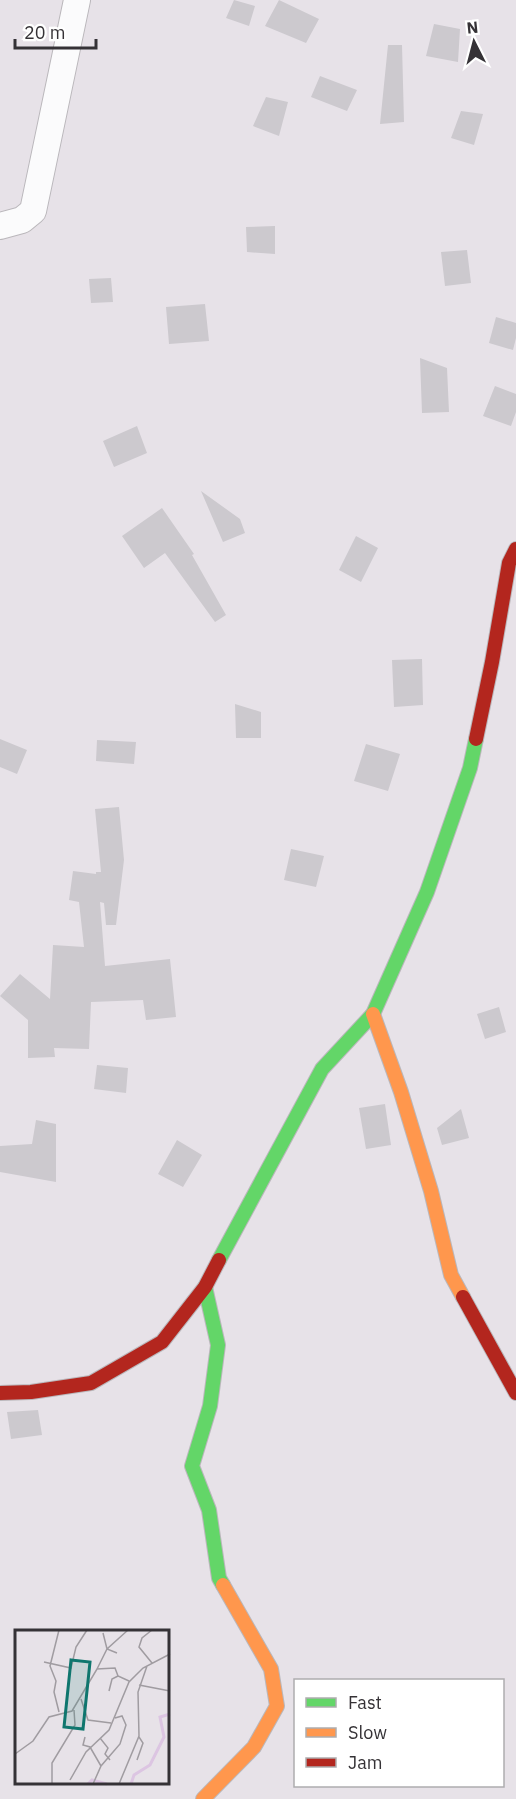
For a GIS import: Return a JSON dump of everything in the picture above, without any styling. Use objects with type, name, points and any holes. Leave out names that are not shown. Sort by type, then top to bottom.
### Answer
[{"type":"street","points":[[0,226],[22,220],[33,210],[77,0]]},
{"type":"street","points":[[0,1393],[31,1392],[92,1383],[162,1342],[205,1287],[322,1069],[373,1014],[427,892],[470,768],[492,662],[509,562],[516,549]]},
{"type":"street","points":[[373,1014],[401,1092],[431,1191],[451,1275],[516,1393]]},
{"type":"street","points":[[203,1799],[254,1747],[277,1706],[271,1669],[219,1578],[209,1510],[192,1466],[210,1406],[218,1345],[205,1287]]},
{"type":"building","points":[[234,0],[255,6],[249,26],[226,18]]},
{"type":"building","points":[[279,0],[319,19],[306,43],[265,26]]},
{"type":"building","points":[[434,24],[460,29],[458,62],[426,56]]},
{"type":"building","points":[[388,45],[402,45],[404,122],[380,124]]},
{"type":"building","points":[[320,76],[357,90],[347,111],[311,97]]},
{"type":"building","points":[[266,97],[288,102],[279,136],[253,126]]},
{"type":"building","points":[[461,111],[483,114],[474,145],[451,138]]},
{"type":"building","points":[[275,226],[275,254],[247,252],[246,227]]},
{"type":"building","points":[[467,250],[471,283],[445,286],[441,252]]},
{"type":"building","points":[[111,278],[113,302],[91,303],[89,279]]},
{"type":"building","points":[[205,304],[209,341],[169,344],[166,307]]},
{"type":"building","points":[[496,317],[516,323],[513,350],[489,343]]},
{"type":"building","points":[[420,358],[447,368],[449,412],[422,413]]},
{"type":"building","points":[[495,386],[516,394],[516,412],[511,426],[483,416]]},
{"type":"building","points":[[137,426],[147,453],[114,467],[103,441]]},
{"type":"building","points":[[201,491],[240,519],[245,533],[223,542]]},
{"type":"building","points":[[162,508],[194,554],[192,555],[226,615],[215,622],[165,553],[144,568],[122,536]]},
{"type":"building","points":[[356,536],[378,548],[361,582],[339,570]]},
{"type":"building","points":[[422,659],[423,705],[394,707],[392,660]]},
{"type":"building","points":[[235,704],[261,712],[261,738],[236,738]]},
{"type":"building","points":[[0,739],[27,750],[17,774],[0,767]]},
{"type":"building","points":[[97,740],[136,742],[134,764],[96,761]]},
{"type":"building","points":[[366,744],[400,754],[388,791],[354,781]]},
{"type":"building","points":[[119,807],[124,860],[116,925],[106,925],[104,903],[100,902],[105,966],[170,959],[176,1017],[146,1020],[143,1000],[91,1002],[89,1049],[54,1048],[55,1057],[28,1058],[28,1020],[0,996],[20,974],[50,999],[53,945],[84,947],[79,902],[69,900],[73,871],[96,874],[96,872],[101,872],[95,809]]},
{"type":"building","points":[[291,849],[324,856],[316,887],[284,880]]},
{"type":"building","points":[[499,1007],[506,1032],[485,1039],[477,1014]]},
{"type":"building","points":[[97,1065],[128,1068],[126,1093],[94,1089]]},
{"type":"building","points":[[385,1104],[391,1145],[366,1149],[359,1108]]},
{"type":"building","points":[[461,1109],[469,1138],[442,1145],[437,1128]]},
{"type":"building","points":[[36,1120],[56,1124],[56,1182],[0,1172],[0,1146],[32,1144]]},
{"type":"building","points":[[177,1140],[202,1155],[183,1187],[158,1174]]},
{"type":"building","points":[[38,1410],[42,1435],[11,1439],[7,1412]]},
{"type":"traffic: fast","points":[[219,1260],[322,1069],[373,1014],[427,892],[470,768],[476,739]]},
{"type":"traffic: fast","points":[[205,1287],[218,1345],[210,1406],[192,1466],[209,1510],[219,1578],[223,1585]]},
{"type":"traffic: slow","points":[[373,1014],[401,1092],[431,1191],[451,1275],[463,1297]]},
{"type":"traffic: slow","points":[[203,1799],[254,1747],[277,1706],[271,1669],[223,1585]]},
{"type":"traffic: jam","points":[[476,739],[509,563],[516,549]]},
{"type":"traffic: jam","points":[[0,1393],[31,1392],[91,1383],[162,1342],[205,1287],[219,1260]]},
{"type":"traffic: jam","points":[[463,1297],[516,1393]]}]
